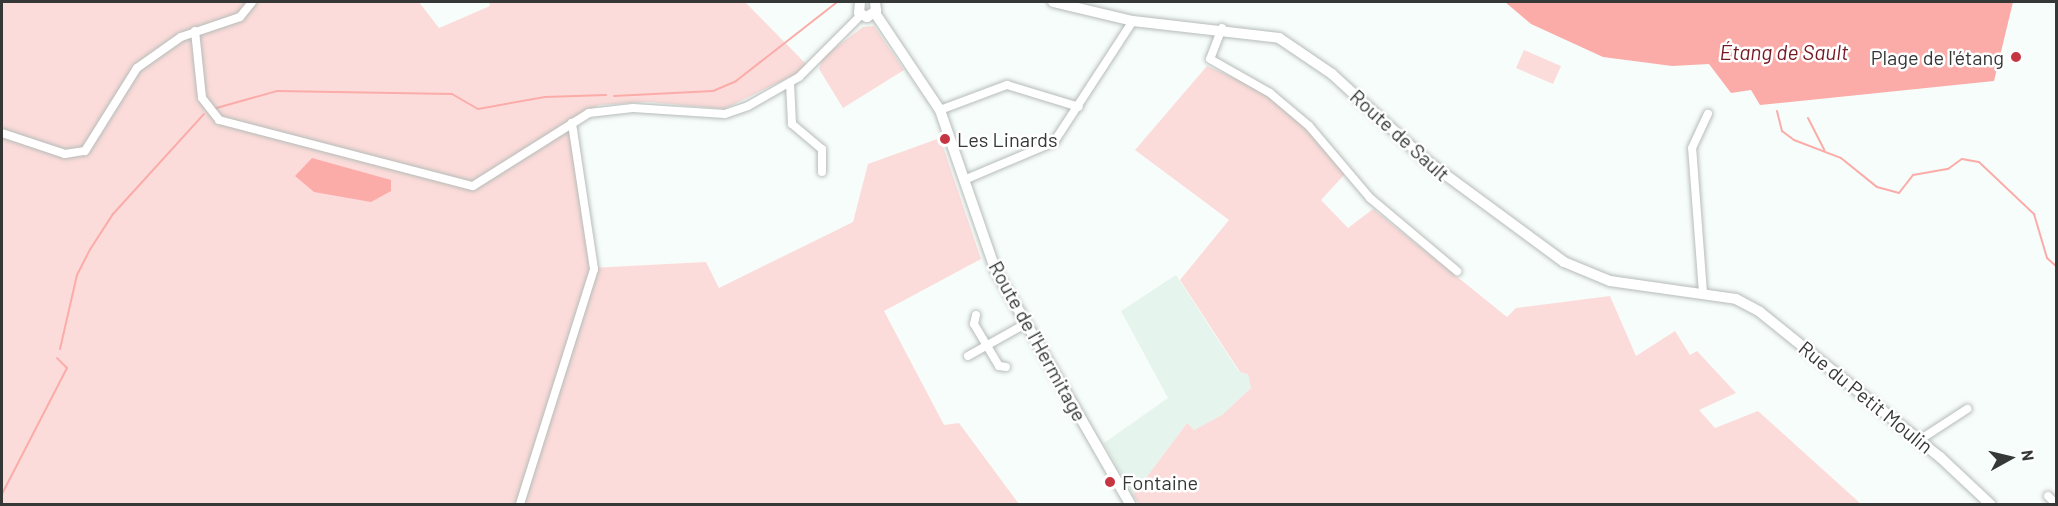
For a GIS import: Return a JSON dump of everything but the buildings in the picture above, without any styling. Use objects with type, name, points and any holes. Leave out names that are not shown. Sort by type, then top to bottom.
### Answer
[{"type":"street","points":[[2,133],[65,154],[85,151],[137,68],[195,31],[240,17],[252,2]]},
{"type":"street","points":[[860,2],[861,15]]},
{"type":"street","name":"Route de Sault","points":[[1053,2],[1133,21],[1222,28],[1279,38],[1306,52],[1427,161],[1564,262],[1610,281],[1736,299]]},
{"type":"street","points":[[195,31],[202,98],[219,120],[458,184],[483,182],[572,123],[597,111],[633,108],[725,114],[790,82],[861,15],[877,5]]},
{"type":"street","name":"Route de l'Hermitage","points":[[877,5],[940,110],[995,269],[1130,504]]},
{"type":"street","points":[[964,180],[1048,147],[1078,107],[1133,21]]},
{"type":"street","points":[[1222,28],[1210,59],[1216,65],[1270,93],[1293,113],[1370,198],[1457,271]]},
{"type":"street","points":[[790,82],[792,124],[822,149],[822,172]]},
{"type":"street","points":[[940,110],[1007,85],[1078,107]]},
{"type":"street","points":[[1703,293],[1692,148],[1708,113]]},
{"type":"street","points":[[520,504],[594,269],[572,123]]},
{"type":"street","name":"Rue du Petit Moulin","points":[[1736,299],[1760,312],[1918,441],[1990,504]]},
{"type":"street","points":[[976,315],[975,324],[987,346],[999,366],[1006,367]]},
{"type":"street","points":[[968,356],[1025,324]]},
{"type":"street","points":[[1918,441],[1967,410]]},
{"type":"street","points":[[2048,496],[2056,504]]},
{"type":"shaded area","points":[[2,2],[419,2],[439,28],[490,6],[489,2],[745,2],[806,64],[800,72],[724,109],[648,102],[599,105],[574,120],[590,268],[706,262],[719,288],[853,222],[868,164],[940,138],[981,259],[884,311],[944,425],[959,423],[1019,504],[2,504]]},
{"type":"shaded area","points":[[874,26],[904,70],[843,108],[819,69],[823,57],[863,27]]},
{"type":"shaded area","points":[[1524,50],[1561,66],[1553,84],[1516,68]]},
{"type":"shaded area","points":[[1207,66],[1273,95],[1309,131],[1345,174],[1321,200],[1348,228],[1373,209],[1507,317],[1516,308],[1610,296],[1636,356],[1675,331],[1690,355],[1697,351],[1736,393],[1699,410],[1715,428],[1758,411],[1861,504],[1139,504],[1133,495],[1187,423],[1194,430],[1222,415],[1251,388],[1248,374],[1240,372],[1180,280],[1229,220],[1135,150]]},
{"type":"shaded area","points":[[1176,275],[1239,372],[1248,373],[1251,388],[1222,415],[1194,430],[1186,424],[1133,495],[1104,443],[1168,398],[1121,311]]},
{"type":"water","name":"Étang de Sault","points":[[1505,2],[2013,2],[1994,81],[1760,105],[1751,90],[1731,93],[1709,64],[1672,66],[1603,57],[1531,24]]},
{"type":"water","points":[[312,158],[391,180],[391,191],[371,202],[314,192],[295,176]]},
{"type":"waterway","points":[[614,96],[713,91],[736,81],[837,2]]},
{"type":"waterway","points":[[213,109],[277,91],[452,94],[478,109],[545,97],[606,95]]},
{"type":"waterway","points":[[1777,111],[1782,131],[1794,140],[1841,158],[1877,187],[1899,193],[1913,175],[1948,169],[1962,159],[1979,162],[2034,214],[2047,258],[2056,266]]},
{"type":"waterway","points":[[60,349],[77,275],[91,248],[113,214],[204,114]]},
{"type":"waterway","points":[[1808,118],[1824,150]]},
{"type":"waterway","points":[[2,494],[67,368],[57,358]]},
{"type":"place","name":"Plage de l'étang","points":[[2016,57]]},
{"type":"place","name":"Les Linards","points":[[945,139]]},
{"type":"place","name":"Fontaine","points":[[1110,482]]}]
